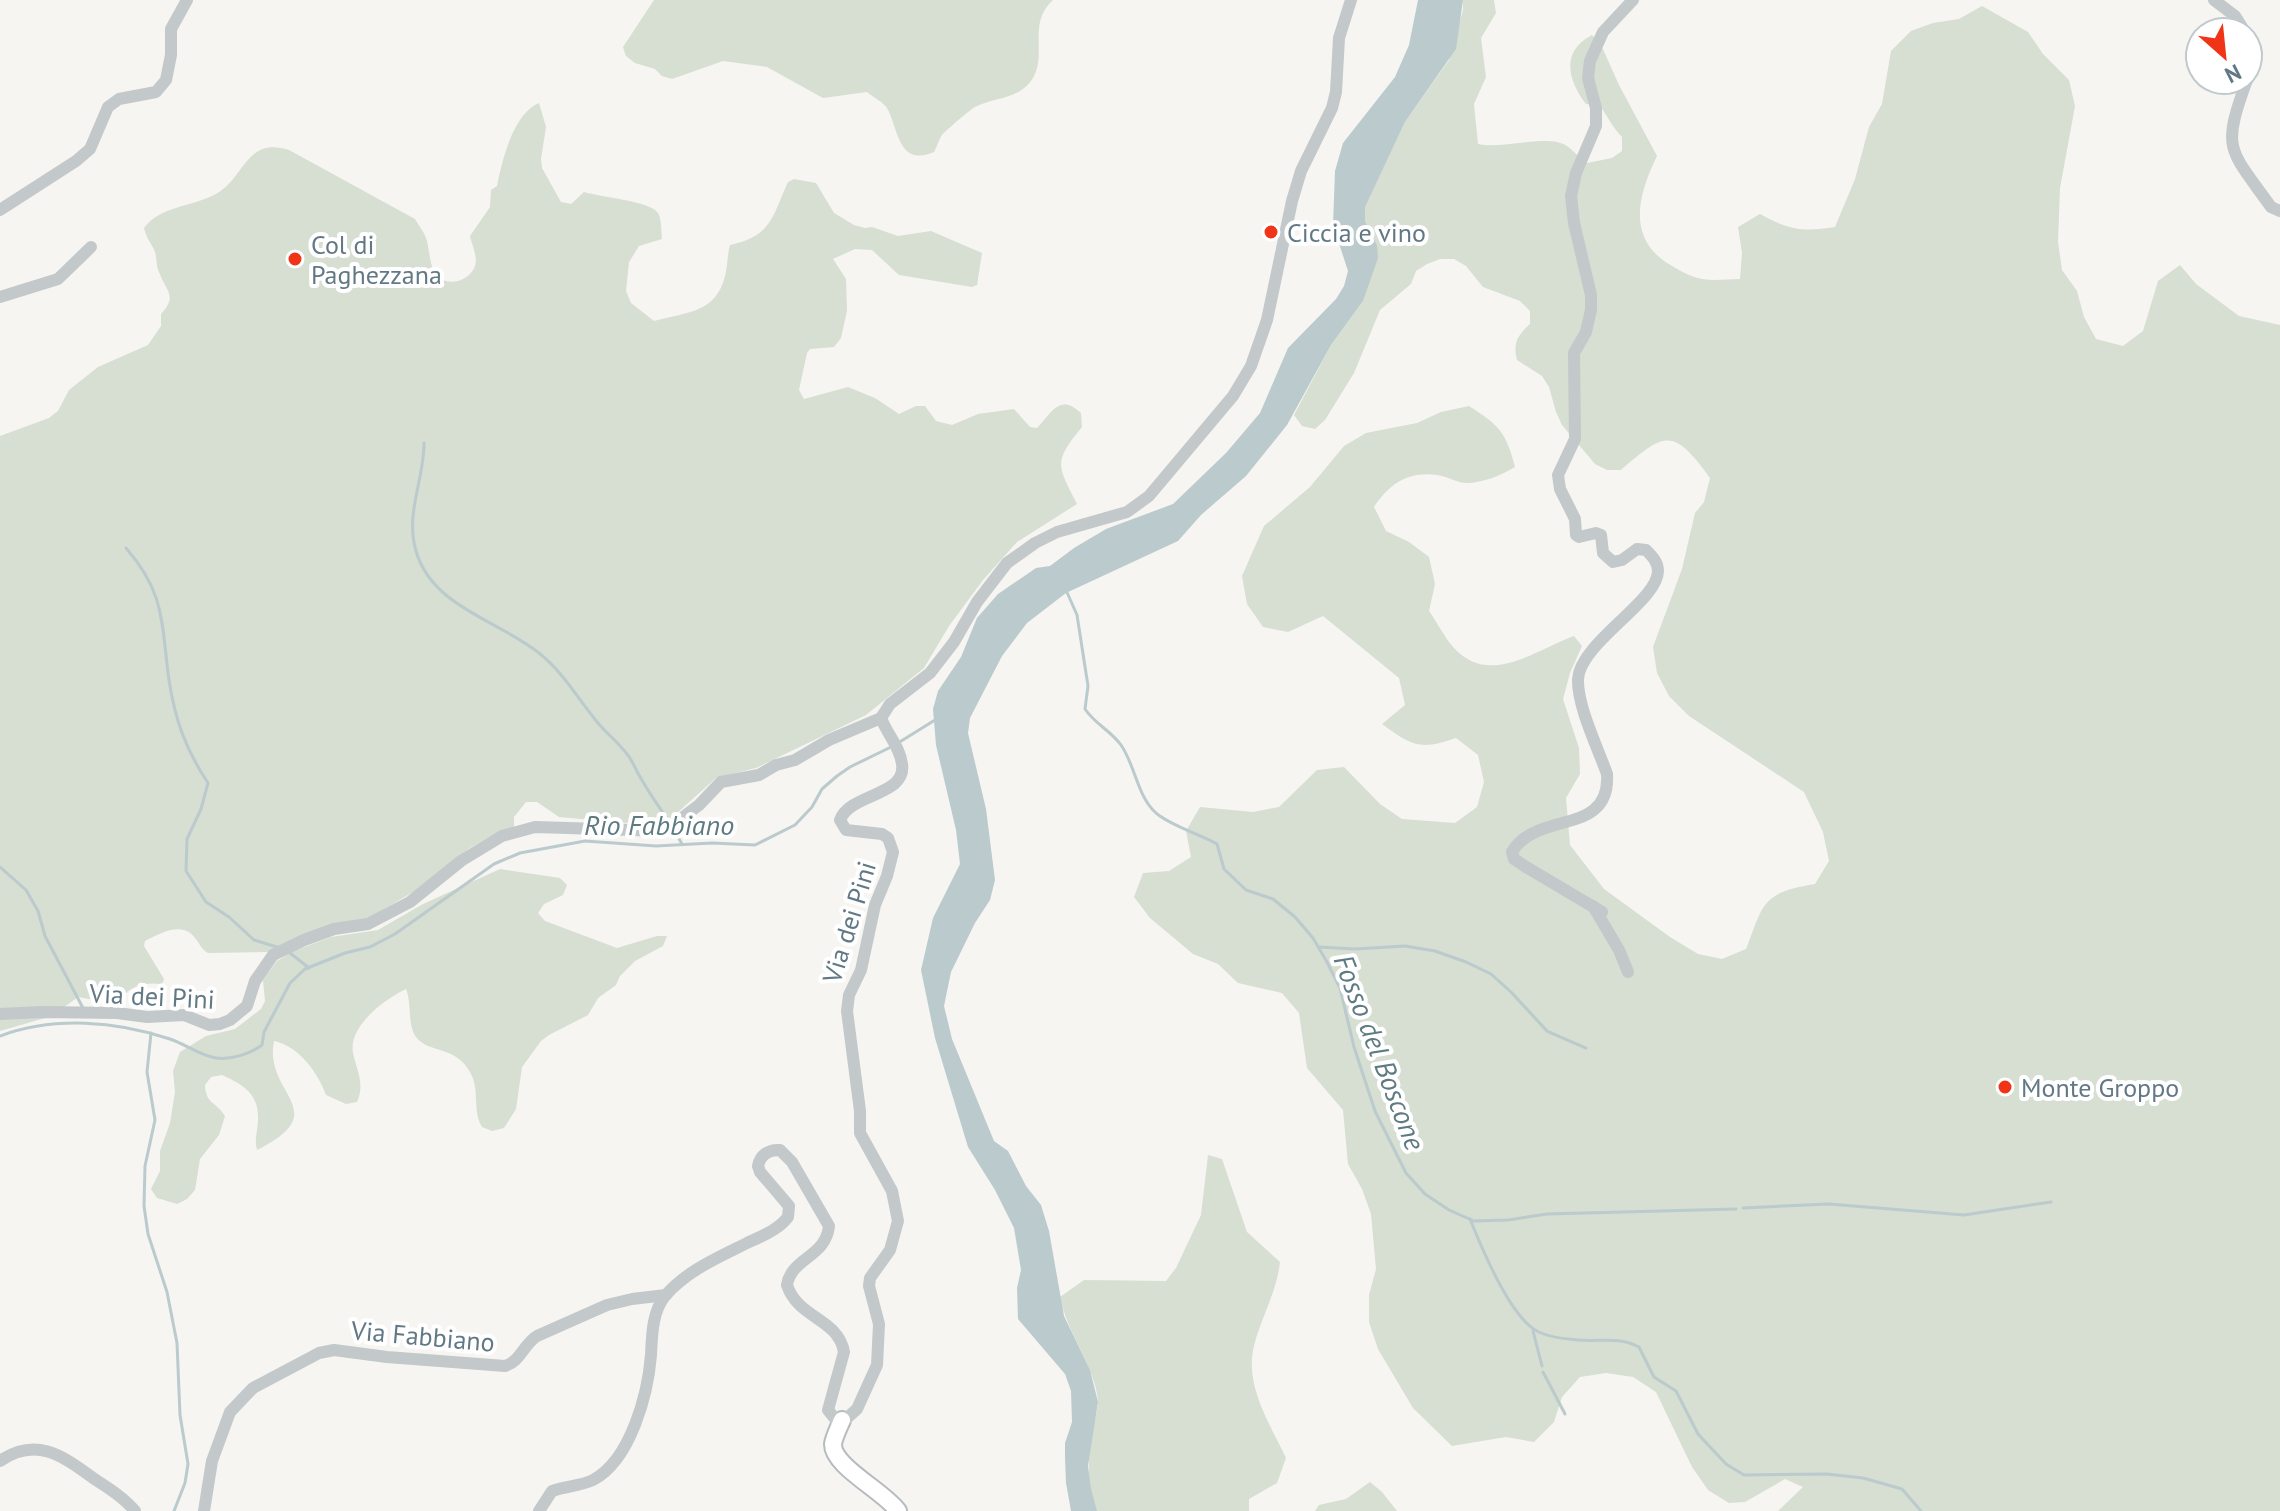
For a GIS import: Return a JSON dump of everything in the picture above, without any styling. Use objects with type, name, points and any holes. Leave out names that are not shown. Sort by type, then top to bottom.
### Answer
[{"type":"main road","points":[[842,1420],[833,1442],[838,1457],[885,1496],[898,1511]]},
{"type":"street","points":[[0,210],[90,149],[108,107],[119,99],[156,92],[166,80],[171,55],[171,29],[187,0]]},
{"type":"street","points":[[881,720],[890,704],[930,673],[1007,563],[1057,532],[1127,512],[1149,496],[1233,396],[1251,366],[1267,320],[1301,171],[1332,108],[1339,38],[1351,0]]},
{"type":"street","points":[[1628,972],[1598,909],[1526,867],[1514,859],[1512,852],[1517,842],[1529,834],[1592,813],[1605,799],[1607,774],[1586,715],[1578,678],[1580,669],[1596,645],[1634,608],[1656,580],[1658,572],[1646,550],[1637,549],[1622,560],[1613,562],[1603,553],[1604,539],[1599,534],[1576,535],[1575,519],[1560,489],[1558,475],[1575,439],[1574,353],[1586,332],[1591,310],[1591,295],[1574,223],[1571,196],[1579,164],[1596,126],[1596,108],[1588,78],[1590,61],[1603,32],[1633,0]]},
{"type":"street","points":[[2214,0],[2235,16]]},
{"type":"street","points":[[2242,96],[2232,121],[2231,145],[2237,159],[2271,207],[2280,211]]},
{"type":"street","points":[[0,297],[58,279],[91,247]]},
{"type":"street","name":"Via dei Pini","points":[[0,1014],[184,1015],[209,1025],[220,1024],[247,1006],[255,981],[273,955],[334,929],[368,924],[410,902],[461,861],[502,836],[535,827],[665,831],[699,805],[721,782],[759,775],[776,765],[795,760],[829,740],[881,720],[897,747],[903,768],[899,778],[889,788],[849,806],[840,820],[846,830],[882,834],[888,838],[893,852],[875,905],[861,970],[849,995],[847,1011],[860,1133],[892,1191],[898,1221],[890,1250],[870,1278],[871,1299],[879,1324],[877,1365],[857,1409],[842,1420]]},
{"type":"street","points":[[539,1511],[552,1491],[592,1480],[605,1471],[638,1420],[649,1381],[652,1331],[666,1295],[695,1271],[772,1231],[785,1221],[789,1206],[758,1166],[762,1156],[770,1151],[785,1153],[829,1226],[824,1244],[792,1271],[787,1285],[801,1309],[831,1329],[842,1343],[844,1352],[828,1406],[833,1417],[842,1420]]},
{"type":"street","name":"Via Fabbiano","points":[[204,1511],[212,1461],[230,1412],[253,1388],[319,1353],[334,1350],[505,1366],[518,1360],[529,1341],[537,1336],[607,1305],[666,1295]]},
{"type":"street","points":[[0,1461],[10,1455],[38,1450],[64,1456],[124,1499],[135,1511]]},
{"type":"shaded area","points":[[654,0],[1053,0],[1041,19],[1038,61],[1031,81],[1019,92],[973,109],[942,135],[934,152],[913,155],[902,144],[887,108],[867,92],[823,98],[767,67],[723,61],[672,79],[662,76],[655,69],[635,63],[626,56],[623,47]]},
{"type":"shaded area","points":[[1418,0],[1463,0],[1456,49],[1405,122],[1365,207],[1365,221],[1377,245],[1378,258],[1363,301],[1331,345],[1287,425],[1246,476],[1201,515],[1178,541],[1066,593],[1027,623],[1002,656],[970,718],[968,733],[986,809],[995,880],[990,900],[951,972],[944,1006],[952,1039],[994,1141],[1008,1151],[1026,1186],[1041,1205],[1049,1231],[1064,1316],[1090,1370],[1098,1402],[1088,1466],[1097,1511],[1071,1511],[1066,1483],[1065,1443],[1072,1422],[1071,1391],[1065,1374],[1018,1319],[1017,1288],[1021,1270],[1014,1228],[968,1147],[935,1038],[921,970],[933,918],[960,864],[956,830],[936,745],[933,709],[938,691],[961,657],[977,618],[998,594],[1036,568],[1050,566],[1106,529],[1173,504],[1226,453],[1260,413],[1288,348],[1336,299],[1344,286],[1348,271],[1333,225],[1335,171],[1343,143],[1395,77],[1409,45]]},
{"type":"shaded area","points":[[1463,0],[1494,0],[1496,13],[1481,38],[1486,77],[1474,104],[1478,144],[1559,142],[1587,163],[1612,158],[1622,151],[1622,137],[1599,105],[1586,104],[1571,75],[1571,57],[1575,49],[1592,35],[1601,45],[1657,156],[1641,199],[1641,227],[1646,240],[1667,263],[1693,276],[1711,280],[1740,279],[1742,253],[1738,227],[1760,214],[1796,228],[1835,227],[1855,179],[1869,127],[1882,104],[1891,51],[1911,31],[1933,23],[1959,19],[1982,6],[2028,32],[2043,54],[2069,80],[2075,106],[2060,188],[2058,242],[2062,270],[2077,291],[2084,317],[2096,339],[2123,346],[2143,331],[2158,281],[2180,265],[2196,284],[2239,316],[2280,325],[2280,1511],[1778,1511],[1803,1487],[1785,1479],[1745,1502],[1729,1503],[1708,1490],[1692,1467],[1656,1392],[1633,1377],[1606,1373],[1580,1377],[1562,1397],[1554,1422],[1534,1442],[1506,1437],[1452,1446],[1413,1408],[1378,1349],[1369,1322],[1369,1295],[1376,1269],[1371,1214],[1348,1164],[1343,1110],[1307,1068],[1299,1013],[1282,993],[1238,983],[1218,964],[1193,954],[1150,918],[1134,897],[1143,873],[1169,871],[1191,857],[1186,831],[1200,807],[1253,812],[1279,807],[1317,770],[1344,767],[1380,804],[1402,819],[1455,823],[1477,807],[1484,782],[1478,755],[1456,738],[1434,744],[1418,744],[1402,738],[1382,724],[1405,705],[1399,678],[1323,616],[1288,632],[1263,627],[1247,604],[1242,576],[1264,526],[1310,487],[1344,446],[1366,433],[1417,423],[1441,412],[1469,406],[1500,430],[1515,467],[1492,478],[1474,482],[1463,483],[1427,474],[1408,477],[1386,492],[1374,507],[1386,531],[1409,542],[1429,557],[1435,584],[1429,611],[1450,644],[1468,659],[1482,665],[1513,662],[1574,636],[1582,646],[1563,699],[1579,748],[1580,774],[1566,798],[1570,845],[1604,889],[1698,954],[1722,959],[1746,949],[1762,911],[1774,896],[1815,884],[1829,861],[1823,832],[1804,792],[1689,716],[1669,696],[1657,673],[1653,647],[1682,569],[1695,513],[1704,502],[1710,478],[1687,450],[1668,441],[1648,448],[1621,470],[1607,470],[1595,464],[1562,425],[1542,376],[1517,360],[1517,340],[1530,324],[1530,311],[1520,301],[1483,287],[1466,266],[1454,259],[1440,259],[1427,264],[1416,271],[1411,284],[1380,310],[1354,373],[1325,420],[1315,429],[1302,426],[1294,415],[1331,345],[1363,301],[1377,245],[1365,221],[1364,208],[1405,122],[1449,60]]},
{"type":"shaded area","points":[[539,103],[546,127],[542,168],[561,202],[571,204],[584,192],[635,202],[658,213],[662,239],[639,246],[629,262],[626,291],[631,303],[654,321],[689,313],[715,297],[725,276],[730,245],[763,230],[774,215],[788,182],[794,179],[816,183],[834,213],[854,225],[872,227],[898,236],[931,231],[982,253],[977,285],[972,287],[899,275],[872,250],[855,249],[833,259],[846,279],[847,311],[841,338],[834,347],[810,349],[799,390],[804,399],[848,387],[875,398],[899,414],[916,406],[925,406],[936,421],[952,425],[978,414],[1014,409],[1030,427],[1037,428],[1057,407],[1074,407],[1081,413],[1082,427],[1066,448],[1061,464],[1077,504],[1017,542],[983,580],[949,626],[924,668],[866,715],[756,768],[716,778],[667,822],[650,825],[559,817],[537,802],[526,802],[514,817],[514,828],[500,831],[470,848],[418,889],[366,920],[334,924],[267,952],[208,953],[184,930],[164,932],[145,941],[144,946],[164,979],[162,984],[135,987],[122,997],[121,1005],[78,997],[52,1016],[0,1031],[0,436],[49,418],[58,411],[69,390],[98,367],[148,345],[161,326],[161,314],[170,298],[144,228],[167,211],[216,194],[226,187],[247,161],[264,149],[275,147],[289,150],[415,219],[426,238],[434,272],[450,282],[462,280],[475,266],[470,236],[490,207],[491,190],[497,186],[516,128],[522,117]]},
{"type":"shaded area","points":[[500,869],[560,878],[567,885],[563,895],[544,904],[538,913],[545,921],[617,948],[667,936],[663,946],[635,961],[620,976],[616,985],[598,998],[588,1015],[541,1041],[522,1067],[516,1109],[504,1128],[492,1131],[482,1127],[477,1114],[474,1081],[465,1065],[451,1054],[428,1046],[416,1037],[411,1026],[406,989],[388,999],[356,1033],[353,1053],[360,1083],[357,1102],[346,1104],[326,1095],[318,1078],[299,1054],[274,1041],[273,1060],[294,1112],[291,1124],[280,1136],[257,1150],[258,1119],[252,1095],[240,1084],[222,1075],[211,1077],[205,1085],[207,1096],[225,1116],[219,1135],[200,1159],[195,1190],[177,1204],[157,1198],[151,1189],[160,1171],[160,1151],[170,1123],[175,1092],[173,1071],[180,1052],[206,1036],[235,1029],[261,1009],[265,1001],[263,980],[277,961],[294,951],[331,937],[378,930],[423,904]]},
{"type":"shaded area","points":[[1208,1155],[1222,1159],[1247,1232],[1280,1262],[1252,1361],[1260,1404],[1286,1458],[1277,1483],[1249,1499],[1249,1511],[1097,1511],[1089,1472],[1098,1405],[1096,1389],[1060,1297],[1084,1280],[1166,1281],[1176,1268],[1201,1215]]},
{"type":"shaded area","points":[[1370,1482],[1397,1511],[1315,1511],[1319,1505],[1346,1499]]},
{"type":"waterway","points":[[424,443],[413,523],[416,551],[424,570],[451,599],[523,641],[556,669],[598,723],[629,756],[669,821]]},
{"type":"waterway","points":[[126,548],[155,595],[178,721],[193,759],[208,783],[201,809],[187,839],[186,871],[206,902],[229,917],[254,940],[280,948]]},
{"type":"waterway","name":"Fosso del Boscone","points":[[1066,590],[1077,615],[1088,686],[1085,709],[1121,745],[1144,797],[1155,812],[1217,844],[1224,869],[1246,890],[1273,899],[1295,917],[1313,938],[1340,988],[1354,1047],[1375,1111],[1406,1173],[1425,1194],[1449,1210],[1474,1221],[1547,1214],[1736,1209]]},
{"type":"waterway","name":"Rio Fabbiano","points":[[898,743],[935,720]]},
{"type":"waterway","name":"Rio Fabbiano","points":[[0,1036],[42,1026],[85,1023],[149,1033],[210,1057],[240,1056],[262,1045],[264,1032],[290,983],[305,969],[370,947],[395,934],[494,864],[520,853],[585,841],[656,846],[712,843],[755,845],[795,825],[812,807],[822,789],[837,776],[891,747]]},
{"type":"waterway","points":[[674,830],[682,844]]},
{"type":"waterway","points":[[0,867],[26,890],[38,911],[45,936],[84,1010]]},
{"type":"waterway","points":[[1318,947],[1355,949],[1405,946],[1435,951],[1466,962],[1491,974],[1547,1031],[1586,1048]]},
{"type":"waterway","points":[[290,953],[309,968]]},
{"type":"waterway","points":[[151,1033],[147,1072],[155,1120],[145,1166],[144,1206],[148,1234],[167,1292],[177,1343],[180,1415],[188,1464],[185,1483],[174,1511]]},
{"type":"waterway","points":[[1743,1208],[1829,1204],[1964,1215],[2051,1202]]},
{"type":"waterway","name":"Fosso del Boscone","points":[[1470,1219],[1504,1292],[1531,1327],[1560,1338],[1617,1340],[1639,1347],[1654,1377],[1676,1391],[1698,1434],[1726,1464],[1744,1475],[1827,1474],[1863,1478],[1902,1489],[1921,1511]]},
{"type":"waterway","points":[[1533,1331],[1542,1366]]},
{"type":"waterway","points":[[1543,1372],[1565,1414]]},
{"type":"place","name":"Ciccia e vino","points":[[1271,232]]},
{"type":"place","name":"Col di Paghezzana","points":[[295,259]]},
{"type":"place","name":"Monte Groppo","points":[[2005,1087]]}]
